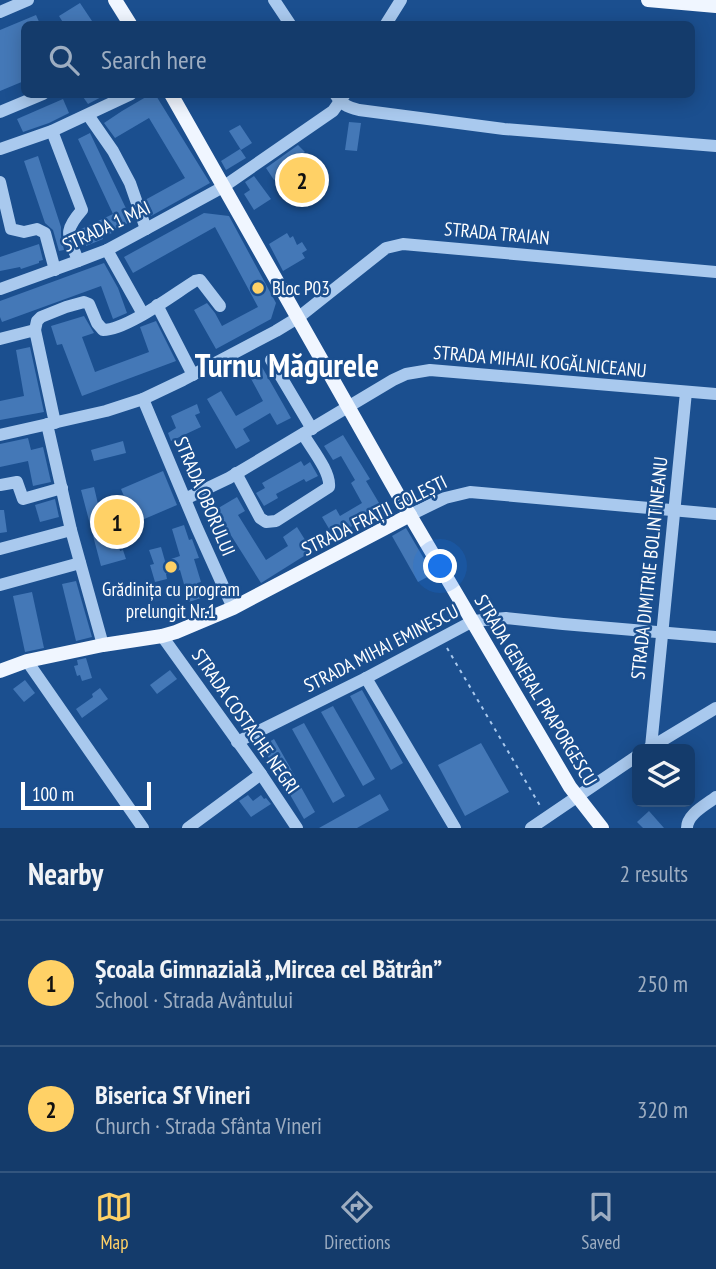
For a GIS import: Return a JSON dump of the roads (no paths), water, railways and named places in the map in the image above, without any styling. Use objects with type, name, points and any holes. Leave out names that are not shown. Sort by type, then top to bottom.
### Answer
[{"type":"main road","points":[[115,0],[128,21]]},
{"type":"main road","points":[[648,0],[716,6]]},
{"type":"main road","name":"STRADA GENERAL PRAPORGESCU","points":[[173,98],[410,515],[577,798],[602,828]]},
{"type":"main road","name":"STRADA FRAȚII GOLEȘTI","points":[[0,671],[27,661],[155,637],[188,628],[233,608],[410,515]]},
{"type":"street","points":[[3,7],[28,0]]},
{"type":"street","points":[[274,0],[288,21]]},
{"type":"street","points":[[388,21],[401,0]]},
{"type":"street","points":[[0,112],[33,98]]},
{"type":"street","points":[[0,149],[52,131],[122,98]]},
{"type":"street","name":"STRADA 1 MAI","points":[[0,289],[107,250],[223,187],[333,111],[340,98]]},
{"type":"street","points":[[341,98],[347,107],[359,110],[504,129],[716,146]]},
{"type":"street","points":[[88,114],[113,151],[130,183],[146,229]]},
{"type":"street","points":[[52,131],[82,210],[71,223],[68,232],[78,261]]},
{"type":"street","points":[[0,182],[11,229],[24,232],[37,229],[45,233],[55,270]]},
{"type":"street","name":"STRADA TRAIAN","points":[[0,435],[106,411],[142,399],[193,375],[299,317],[386,248],[403,244],[716,272]]},
{"type":"street","points":[[107,250],[143,314]]},
{"type":"street","points":[[103,645],[62,488],[35,330],[37,321],[41,317],[84,302],[89,304],[97,323],[103,330],[108,331],[124,325],[200,280],[220,306]]},
{"type":"street","points":[[156,305],[193,375]]},
{"type":"street","points":[[0,339],[35,330]]},
{"type":"street","points":[[236,474],[260,517],[266,522],[276,521],[329,487],[327,474],[308,432],[271,360]]},
{"type":"street","name":"STRADA MIHAIL KOGĂLNICEANU","points":[[185,499],[236,474],[406,374],[430,370],[716,394]]},
{"type":"street","name":"STRADA DIMITRIE BOLINTINEANU","points":[[649,744],[686,392]]},
{"type":"street","name":"STRADA OBORULUI","points":[[142,399],[233,608]]},
{"type":"street","points":[[0,485],[17,482],[23,499],[62,488]]},
{"type":"street","name":"STRADA FRAȚII GOLEȘTI","points":[[410,515],[445,498],[470,492],[716,514]]},
{"type":"street","points":[[0,548],[71,530]]},
{"type":"street","points":[[0,585],[80,563]]},
{"type":"street","name":"STRADA MIHAI EMINESCU","points":[[237,742],[473,621],[506,618],[716,637]]},
{"type":"street","name":"STRADA COSTACHE NEGRI","points":[[155,637],[261,774],[291,826]]},
{"type":"street","points":[[27,661],[143,828]]},
{"type":"street","points":[[366,678],[455,828]]},
{"type":"street","points":[[656,744],[716,709]]},
{"type":"street","points":[[531,828],[632,760]]},
{"type":"street","points":[[188,828],[261,774]]},
{"type":"street","points":[[687,828],[687,821],[692,815],[716,797]]},
{"type":"place","name":"Biserica Sf Vineri","points":[[302,180]]},
{"type":"place","name":"Bloc P03","points":[[258,288]]},
{"type":"place","name":"Școala Gimnazială „Mircea cel Bătrân”","points":[[117,522]]},
{"type":"place","name":"Grădinița cu program prelungit Nr.1","points":[[171,567]]},
{"type":"district","name":"Turnu Măgurele","points":[[287,364]]}]
